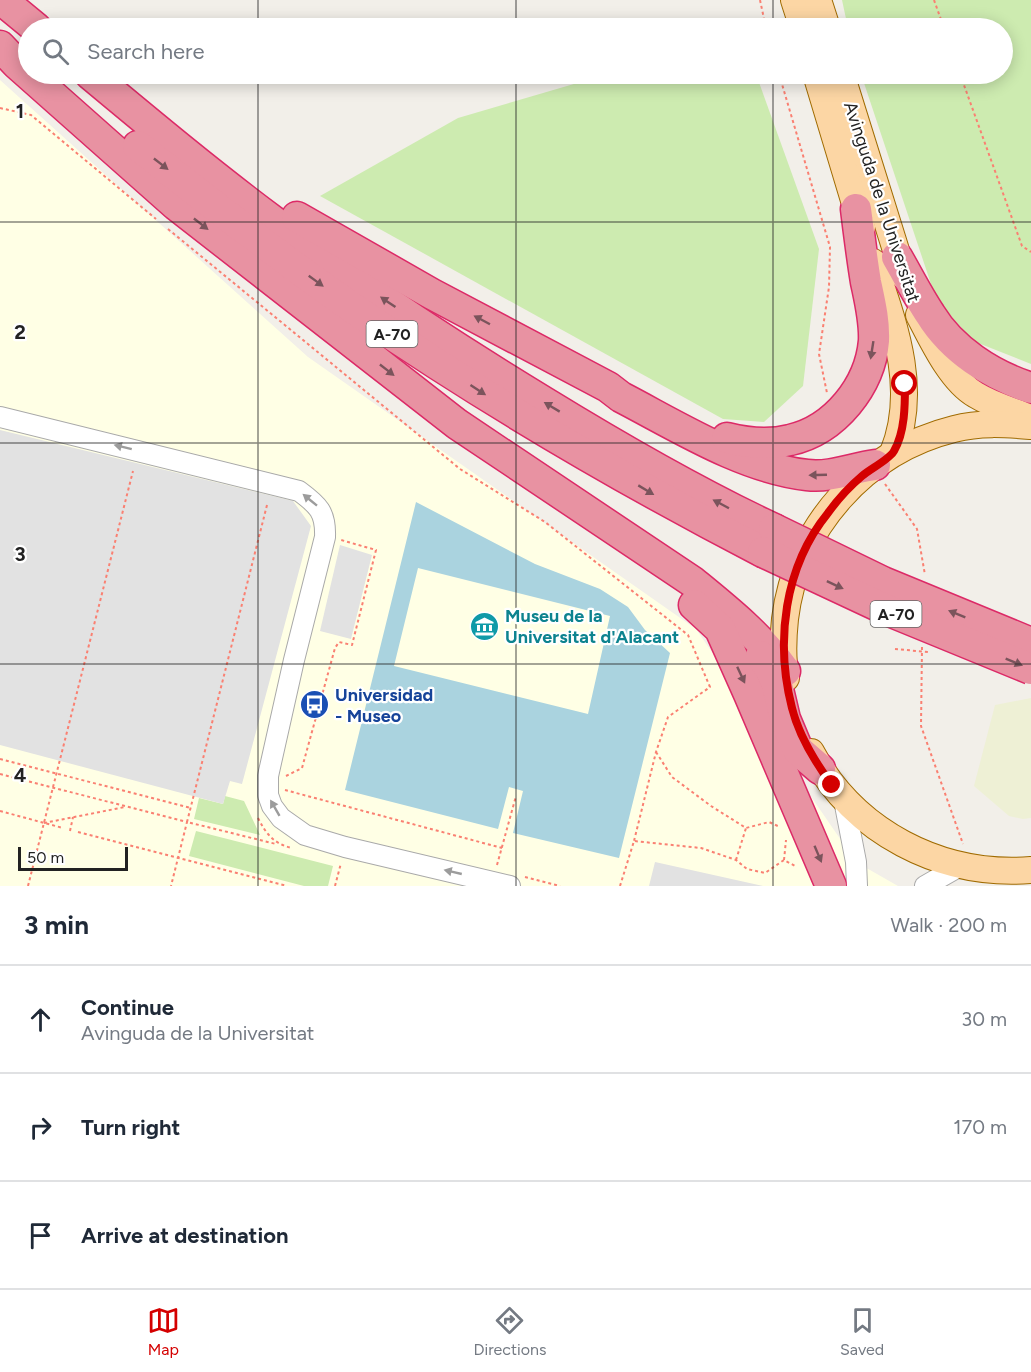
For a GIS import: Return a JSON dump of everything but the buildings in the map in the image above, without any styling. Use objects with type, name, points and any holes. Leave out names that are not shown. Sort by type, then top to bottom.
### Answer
[{"type":"highway","points":[[2,0],[24,18]]},
{"type":"highway","points":[[0,32],[18,47]]},
{"type":"highway","points":[[0,46],[18,65]]},
{"type":"highway","points":[[40,84],[176,205],[457,424],[693,582],[725,608],[772,654],[784,671]]},
{"type":"highway","name":"A-70","points":[[62,84],[247,231],[416,350],[488,396],[658,497],[768,541],[883,582],[1031,644]]},
{"type":"highway","name":"A-70","points":[[102,84],[272,220],[347,274],[486,367],[626,452],[720,503],[768,541],[897,615],[1031,669]]},
{"type":"highway","points":[[178,147],[231,173],[303,221],[432,294],[721,450],[777,469],[808,476],[832,475],[853,468],[884,467]]},
{"type":"highway","points":[[608,387],[624,391],[694,426],[739,441],[766,443],[791,440],[816,430],[832,419],[860,386],[870,363],[874,340],[873,310],[866,281],[856,209]]},
{"type":"highway","points":[[897,257],[930,315],[948,337],[967,355],[993,372],[1031,387]]},
{"type":"highway","points":[[588,513],[690,589],[753,646],[769,666],[785,719],[798,750],[820,768]]},
{"type":"highway","points":[[588,513],[638,563],[686,598],[720,628],[750,693],[831,886]]},
{"type":"main road","points":[[794,0],[800,18]]},
{"type":"main road","points":[[818,0],[824,18]]},
{"type":"main road","name":"Avinguda de la Universitat","points":[[819,84],[901,353],[905,384],[904,412],[898,441],[884,467]]},
{"type":"main road","name":"Avinguda de la Universitat","points":[[844,84],[913,304],[934,344],[959,380],[974,394],[1031,418]]},
{"type":"main road","points":[[1030,871],[978,869],[962,855],[916,851],[888,836],[863,818],[844,800],[820,768],[803,737],[792,710],[784,671],[784,635],[787,606],[801,558],[826,515],[844,493],[884,467],[916,442],[954,429],[994,423],[1031,426]]},
{"type":"street","points":[[0,417],[299,491],[316,504],[326,524],[325,537],[268,777],[268,795],[272,806],[281,818],[304,835],[514,881]]},
{"type":"street","points":[[844,800],[856,862],[857,886]]},
{"type":"street","points":[[925,886],[962,855]]},
{"type":"path","points":[[760,0],[764,18]]},
{"type":"path","points":[[934,0],[940,18]]},
{"type":"path","points":[[782,84],[830,247],[829,287],[819,354],[827,393]]},
{"type":"path","points":[[964,84],[1022,246],[1031,252]]},
{"type":"path","points":[[0,108],[31,115],[157,220]]},
{"type":"path","points":[[166,228],[460,469],[545,522],[688,635],[710,687],[668,717],[656,752],[634,841],[620,886]]},
{"type":"path","points":[[884,467],[917,529],[927,585]]},
{"type":"path","points":[[28,886],[133,471]]},
{"type":"path","points":[[171,886],[267,505]]},
{"type":"path","points":[[283,778],[303,768],[335,648],[339,642],[352,645],[376,550],[334,538]]},
{"type":"path","points":[[895,649],[921,651]]},
{"type":"path","points":[[920,658],[921,726],[962,855]]},
{"type":"path","points":[[656,752],[672,777],[746,828],[770,822],[782,828]]},
{"type":"path","points":[[0,759],[191,808]]},
{"type":"path","points":[[0,774],[279,845]]},
{"type":"path","points":[[283,784],[287,799]]},
{"type":"path","points":[[284,790],[502,848]]},
{"type":"path","points":[[498,865],[516,796]]},
{"type":"path","points":[[44,823],[128,807]]},
{"type":"path","points":[[0,811],[63,828]]},
{"type":"path","points":[[70,831],[73,817]]},
{"type":"path","points":[[736,860],[746,828]]},
{"type":"path","points":[[78,832],[287,886]]},
{"type":"path","points":[[634,841],[701,848],[736,860],[747,869],[765,873],[784,860],[786,840],[784,834]]},
{"type":"path","points":[[784,860],[800,868]]},
{"type":"path","points":[[335,886],[342,861]]},
{"type":"path","points":[[514,881],[560,886]]},
{"type":"shaded area","points":[[0,80],[308,357],[696,629],[856,862],[898,886],[0,886]]},
{"type":"shaded area","points":[[0,430],[293,501],[311,526],[242,784],[230,781],[223,804],[0,745]]},
{"type":"shaded area","points":[[340,545],[372,555],[351,639],[320,631]]},
{"type":"shaded area","points":[[1031,698],[1031,818],[1023,819],[1009,816],[974,786],[995,705]]},
{"type":"shaded area","points":[[655,862],[763,886],[649,886]]},
{"type":"green space","points":[[842,0],[1031,0],[1031,364],[973,341],[936,299],[864,84],[1013,84],[1013,18],[846,18]]},
{"type":"green space","points":[[574,84],[760,84],[819,249],[803,386],[764,422],[723,419],[320,196],[458,118]]},
{"type":"green space","points":[[225,796],[244,801],[260,835],[194,819],[199,798],[223,804]]},
{"type":"green space","points":[[196,831],[333,866],[328,886],[304,886],[189,856]]},
{"type":"water","points":[[416,502],[535,564],[600,589],[628,607],[645,630],[670,653],[619,858],[513,833],[523,791],[509,787],[498,829],[345,790]],"holes":[[[418,568],[610,616],[588,714],[394,666]]]},
{"type":"place","name":"Museu de la Universitat d'Alacant","points":[[484,626]]},
{"type":"place","name":"Universidad - Museo","points":[[314,705]]},
{"type":"route","points":[[832,785],[803,737],[792,710],[784,671],[787,606],[801,558],[826,515],[861,476],[893,453],[904,412],[905,384]]}]
